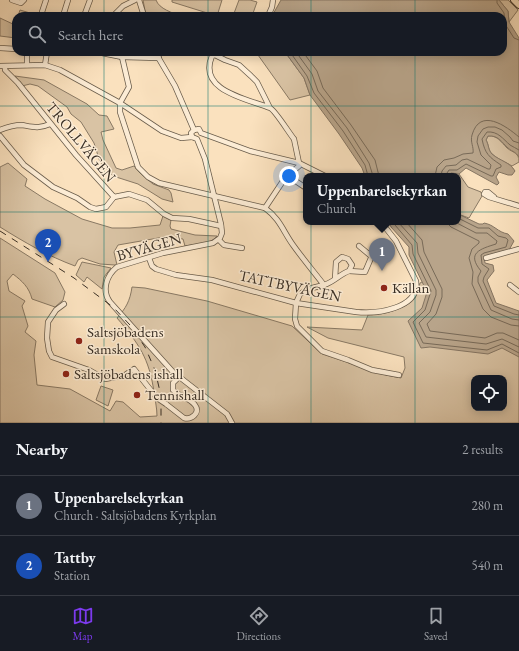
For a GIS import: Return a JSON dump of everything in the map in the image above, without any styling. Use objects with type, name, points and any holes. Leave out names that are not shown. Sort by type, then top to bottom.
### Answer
[{"type":"main road","points":[[514,0],[519,5]]},
{"type":"street","points":[[12,0],[21,3],[24,0]]},
{"type":"street","points":[[42,12],[46,0]]},
{"type":"street","points":[[64,12],[68,0]]},
{"type":"street","points":[[86,12],[90,0]]},
{"type":"street","points":[[117,12],[124,6],[135,0]]},
{"type":"street","points":[[139,0],[143,12]]},
{"type":"street","points":[[270,12],[273,0]]},
{"type":"street","points":[[0,48],[12,50]]},
{"type":"street","points":[[27,56],[27,65]]},
{"type":"street","points":[[45,65],[46,56]]},
{"type":"street","points":[[117,56],[159,58],[175,86],[194,130],[191,133],[205,159],[221,226],[222,233],[219,240],[224,245],[242,248]]},
{"type":"street","points":[[212,56],[209,64],[209,74],[220,88],[239,98],[270,108]]},
{"type":"street","points":[[217,56],[234,63],[257,82],[270,108],[294,139],[299,163],[298,166],[279,187],[265,208]]},
{"type":"street","points":[[122,57],[129,87],[119,108],[138,166],[142,172],[158,183],[265,208],[275,216],[292,244],[324,285]]},
{"type":"street","points":[[2,66],[45,65],[67,74],[120,104],[162,131],[181,138],[195,138],[201,136],[201,133]]},
{"type":"street","name":"TROLLVÄGEN","points":[[2,66],[18,83],[50,124],[114,197],[129,194],[147,200],[164,214],[172,218],[189,219],[221,226]]},
{"type":"street","points":[[0,130],[16,125],[36,128],[50,124]]},
{"type":"street","points":[[194,130],[199,129],[201,133],[250,151],[299,163],[319,173]]},
{"type":"street","points":[[0,136],[24,165],[53,187],[77,198],[90,207],[96,209],[106,207],[114,197]]},
{"type":"street","points":[[288,176],[303,186]]},
{"type":"street","points":[[494,197],[519,206]]},
{"type":"street","name":"TATTBYVÄGEN","points":[[149,258],[152,266],[162,271],[190,278],[212,280],[296,303],[366,313],[398,307],[409,300],[415,292],[417,286],[416,281],[396,241],[383,225]]},
{"type":"street","name":"BYVÄGEN","points":[[179,377],[113,305],[107,296],[106,282],[117,267],[163,253],[213,244],[219,240]]},
{"type":"street","points":[[359,246],[371,256],[365,272],[349,270],[324,285],[303,291],[298,297],[296,303],[295,319],[297,326],[322,351],[372,370],[399,375]]},
{"type":"street","points":[[486,258],[519,249]]},
{"type":"street","points":[[335,279],[335,266],[342,257],[348,259],[352,266],[349,270]]},
{"type":"street","points":[[510,285],[519,292]]},
{"type":"street","points":[[64,304],[56,310],[48,322],[48,344],[52,357],[89,370],[105,379],[122,377],[134,369],[157,398],[184,418],[192,418],[196,414],[197,409],[195,404],[172,389],[173,384],[179,377],[227,414],[232,423]]},
{"type":"shaded area","points":[[143,0],[156,0],[160,6],[170,12],[145,12]]},
{"type":"shaded area","points":[[172,0],[222,0],[218,12],[204,12],[172,2]]},
{"type":"shaded area","points":[[239,0],[250,0],[257,2],[253,12],[234,12]]},
{"type":"shaded area","points":[[499,0],[508,0],[518,10],[509,22],[508,11]]},
{"type":"shaded area","points":[[0,18],[12,24],[12,38],[0,36]]},
{"type":"shaded area","points":[[259,56],[288,56],[304,78],[310,95],[290,100]]},
{"type":"shaded area","points":[[15,76],[44,80],[87,104],[99,115],[107,116],[114,129],[101,132],[103,140],[116,168],[122,170],[134,166],[153,184],[169,190],[173,202],[162,199],[138,184],[113,176],[100,162],[94,143],[81,122],[71,114],[67,107],[38,86],[30,84],[22,86]]},
{"type":"shaded area","points":[[488,136],[494,137],[501,141],[507,148],[518,156],[519,162],[512,166],[490,152],[486,140]]},
{"type":"shaded area","points":[[8,163],[27,179],[25,186],[45,199],[82,219],[112,228],[130,228],[160,225],[163,216],[171,220],[171,229],[195,235],[217,236],[207,243],[185,246],[183,239],[164,237],[118,245],[114,252],[117,265],[100,264],[82,258],[78,260],[75,266],[55,258],[0,227],[0,167]]},
{"type":"shaded area","points":[[461,177],[468,187],[481,192],[482,196],[469,218],[461,215]]},
{"type":"shaded area","points":[[0,238],[55,273],[65,292],[63,300],[55,307],[32,299],[25,285],[13,274],[7,281],[9,291],[25,301],[22,306],[28,326],[25,332],[36,341],[34,355],[37,385],[70,389],[110,411],[116,401],[123,402],[140,417],[157,416],[152,380],[146,360],[137,344],[117,318],[127,304],[132,287],[145,288],[207,301],[292,326],[322,354],[386,375],[401,378],[405,368],[404,357],[328,338],[307,327],[362,330],[368,315],[386,313],[411,302],[418,292],[420,283],[426,280],[519,332],[519,423],[0,423]]},
{"type":"shaded area","points":[[82,262],[111,268],[104,277],[102,289],[87,277],[84,282],[76,275]]},
{"type":"shaded area","points":[[101,386],[113,390],[108,406],[96,400]]},
{"type":"water","points":[[281,0],[499,0],[508,11],[509,22],[519,38],[519,157],[498,138],[488,136],[486,140],[492,154],[508,164],[515,171],[512,175],[499,172],[496,177],[499,183],[497,185],[466,168],[460,173],[364,173],[339,134],[310,95],[304,78],[288,56],[507,56],[507,12],[274,12]]},
{"type":"water","points":[[461,215],[479,224],[484,223],[491,225],[501,232],[508,234],[514,241],[509,250],[484,257],[485,263],[493,265],[494,271],[487,280],[496,303],[519,311],[519,357],[502,348],[488,354],[430,347],[421,348],[408,321],[422,308],[427,292],[409,255],[409,247],[390,225],[461,225]]},
{"type":"railway","points":[[0,231],[74,278],[113,307],[130,325],[145,347],[155,370],[161,396],[161,423]]},
{"type":"place","name":"Tattby","points":[[48,262]]},
{"type":"place","name":"Uppenbarelsekyrkan","points":[[382,271]]},
{"type":"place","name":"Källan","points":[[384,288]]},
{"type":"place","name":"Saltsjöbadens Samskola","points":[[79,341]]},
{"type":"place","name":"Saltsjöbadens ishall","points":[[66,374]]},
{"type":"place","name":"Tennishall","points":[[137,395]]}]
